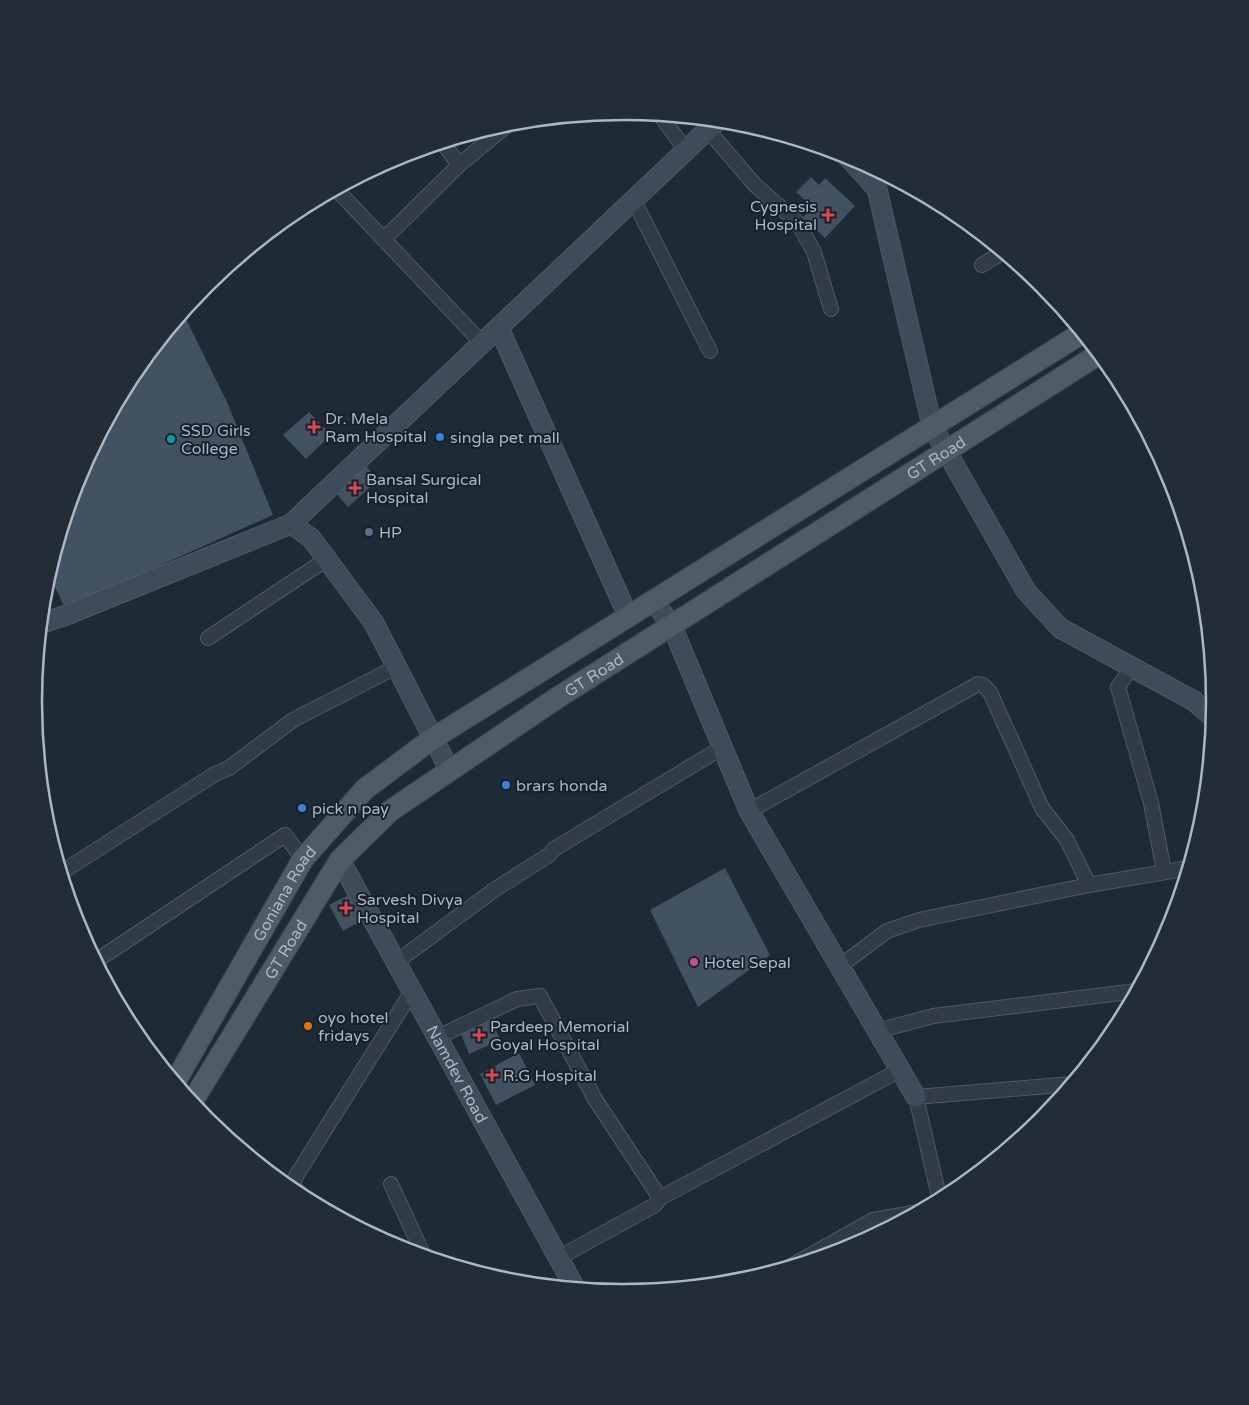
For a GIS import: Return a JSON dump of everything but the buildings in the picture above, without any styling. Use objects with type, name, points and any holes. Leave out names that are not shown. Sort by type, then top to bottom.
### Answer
[{"type":"main road","name":"GT Road","points":[[432,739],[1076,336]]},
{"type":"main road","name":"GT Road","points":[[196,1096],[340,860],[390,811],[557,698],[1093,358]]},
{"type":"main road","name":"Goniana Road","points":[[179,1076],[303,859],[366,789],[432,739]]},
{"type":"street","points":[[665,122],[685,149]]},
{"type":"street","points":[[48,621],[291,524],[710,127]]},
{"type":"street","points":[[714,128],[755,185],[798,223],[814,252],[832,309]]},
{"type":"street","points":[[384,238],[459,165],[495,135]]},
{"type":"street","points":[[447,148],[459,165]]},
{"type":"street","points":[[861,171],[877,189],[932,426],[1026,592],[1060,628],[1194,701],[1206,711]]},
{"type":"street","points":[[341,194],[483,344]]},
{"type":"street","points":[[633,199],[710,350]]},
{"type":"street","points":[[982,265],[997,256]]},
{"type":"street","points":[[499,328],[628,616]]},
{"type":"street","points":[[291,524],[311,538],[374,623],[450,771]]},
{"type":"street","points":[[208,638],[327,559]]},
{"type":"street","points":[[653,600],[672,626],[750,811],[916,1097],[938,1193]]},
{"type":"street","points":[[67,869],[216,774],[229,768],[293,720],[396,667]]},
{"type":"street","points":[[1132,667],[1118,687],[1151,802],[1164,871]]},
{"type":"street","points":[[750,811],[978,684],[983,684],[990,692],[1042,808],[1067,840],[1089,885]]},
{"type":"street","points":[[395,963],[494,890],[549,855],[554,849],[723,748]]},
{"type":"street","points":[[102,957],[285,835],[303,859]]},
{"type":"street","name":"Namdev Road","points":[[340,860],[572,1282]]},
{"type":"street","points":[[840,966],[888,931],[919,920],[1089,885],[1182,869]]},
{"type":"street","points":[[294,1181],[411,992]]},
{"type":"street","points":[[877,1030],[933,1016],[1130,992]]},
{"type":"street","points":[[436,1038],[517,999],[540,996],[595,1099],[660,1198]]},
{"type":"street","points":[[558,1258],[655,1205],[660,1198],[900,1070]]},
{"type":"street","points":[[916,1097],[1063,1085]]},
{"type":"street","points":[[391,1184],[423,1248]]},
{"type":"street","points":[[813,1253],[873,1220],[899,1215]]},
{"type":"place","name":"Cygnesis Hospital","points":[[828,215]]},
{"type":"place","name":"Dr. Mela Ram Hospital","points":[[314,427]]},
{"type":"place","name":"singla pet mall","points":[[440,437]]},
{"type":"place","name":"SSD Girls College","points":[[171,439]]},
{"type":"place","name":"Bansal Surgical Hospital","points":[[355,488]]},
{"type":"place","name":"HP","points":[[369,532]]},
{"type":"place","name":"brars honda","points":[[506,785]]},
{"type":"place","name":"pick n pay","points":[[302,808]]},
{"type":"place","name":"Sarvesh Divya Hospital","points":[[346,908]]},
{"type":"place","name":"Hotel Sepal","points":[[694,962]]},
{"type":"place","name":"oyo hotel fridays","points":[[308,1026]]},
{"type":"place","name":"Pardeep Memorial Goyal Hospital","points":[[479,1035]]},
{"type":"place","name":"R.G Hospital","points":[[492,1075]]}]
